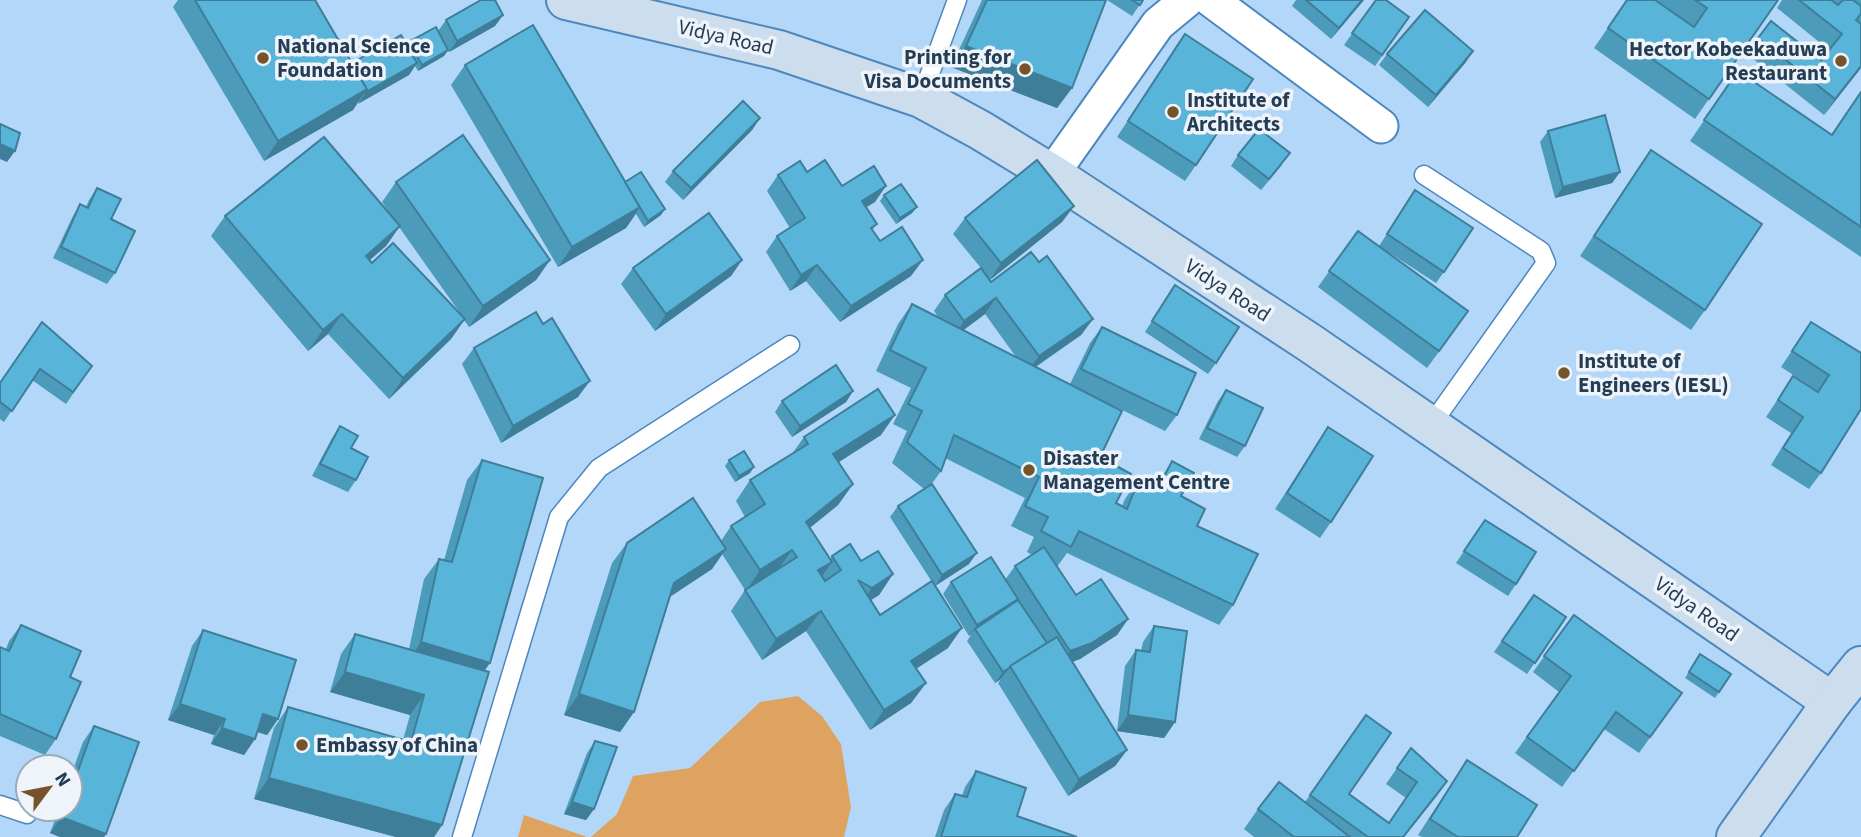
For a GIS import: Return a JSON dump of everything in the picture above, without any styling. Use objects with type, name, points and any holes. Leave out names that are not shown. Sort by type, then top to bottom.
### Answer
[{"type":"street","name":"Vidya Road","points":[[566,0],[779,50],[921,98],[980,130],[1052,174],[1431,425],[1832,702]]},
{"type":"street","points":[[1052,174],[1158,24],[1187,0]]},
{"type":"street","points":[[1211,0],[1381,126]]},
{"type":"street","points":[[1736,837],[1832,702],[1861,666]]},
{"type":"lane","points":[[921,98],[957,0]]},
{"type":"lane","points":[[1424,175],[1541,251],[1546,264],[1431,425]]},
{"type":"lane","points":[[462,837],[559,517],[599,468],[790,345]]},
{"type":"shaded area","points":[[798,696],[822,716],[841,744],[851,807],[844,837],[591,837],[617,814],[633,776],[690,768],[760,702]]},
{"type":"shaded area","points":[[524,815],[587,837],[518,837]]},
{"type":"building","name":"National Science Foundation","points":[[195,0],[315,0],[367,89],[278,141]]},
{"type":"building","points":[[481,0],[495,0],[503,15],[457,41],[446,20]]},
{"type":"building","points":[[987,0],[1106,0],[1072,88],[966,46]]},
{"type":"building","points":[[1306,0],[1362,0],[1339,28]]},
{"type":"building","points":[[1376,0],[1386,0],[1409,17],[1382,55],[1352,33]]},
{"type":"building","points":[[1627,0],[1655,0],[1694,27],[1707,8],[1695,0],[1778,0],[1709,99],[1608,28]]},
{"type":"building","points":[[1799,0],[1831,0],[1838,5],[1843,0],[1853,0],[1861,6],[1861,14],[1856,20],[1861,24],[1861,66],[1835,99],[1758,38],[1771,21],[1821,60],[1842,34]]},
{"type":"building","points":[[1425,10],[1473,51],[1436,95],[1387,54]]},
{"type":"building","points":[[533,25],[640,207],[572,247],[465,65]]},
{"type":"building","points":[[436,27],[448,50],[422,65],[409,42]]},
{"type":"building","points":[[1185,34],[1253,79],[1196,165],[1128,121]]},
{"type":"building","points":[[401,35],[417,63],[366,92],[367,89],[352,63]]},
{"type":"building","points":[[1738,71],[1832,135],[1861,92],[1861,227],[1704,120]]},
{"type":"building","points":[[743,101],[760,118],[691,188],[673,171]]},
{"type":"building","points":[[1605,115],[1620,172],[1563,187],[1548,131]]},
{"type":"building","points":[[0,124],[20,133],[15,151],[0,144]]},
{"type":"building","points":[[1259,129],[1290,153],[1269,179],[1238,155]]},
{"type":"building","points":[[463,135],[550,260],[483,306],[396,182]]},
{"type":"building","points":[[324,137],[400,226],[366,256],[372,263],[393,243],[465,319],[403,378],[342,314],[323,330],[225,216]]},
{"type":"building","points":[[1651,150],[1762,224],[1705,310],[1594,236]]},
{"type":"building","points":[[825,160],[842,186],[874,166],[886,186],[862,201],[877,224],[871,228],[880,241],[902,227],[923,260],[851,306],[817,265],[801,275],[777,236],[805,218],[778,175],[800,161],[807,172]]},
{"type":"building","points":[[1037,160],[1074,206],[1001,263],[965,218]]},
{"type":"building","points":[[641,172],[665,209],[648,221],[625,182]]},
{"type":"building","points":[[901,184],[917,207],[900,218],[884,195]]},
{"type":"building","points":[[97,188],[121,199],[111,219],[135,231],[115,273],[61,247],[80,204],[88,208]]},
{"type":"building","points":[[1415,190],[1473,228],[1444,272],[1387,234]]},
{"type":"building","points":[[709,213],[742,260],[666,314],[633,268]]},
{"type":"building","points":[[1358,231],[1468,311],[1439,351],[1329,271]]},
{"type":"building","points":[[1031,252],[1039,262],[1047,256],[1093,319],[1039,356],[996,298],[964,321],[945,295],[981,268],[991,282]]},
{"type":"building","points":[[1175,285],[1239,327],[1216,363],[1152,321]]},
{"type":"building","name":"Disaster Management Centre","points":[[912,304],[1122,411],[1100,457],[1131,474],[1116,503],[1127,509],[1139,479],[1159,487],[1172,461],[1194,473],[1181,496],[1205,509],[1197,526],[1258,554],[1233,605],[1079,531],[1071,547],[1041,531],[1048,517],[1025,506],[1039,477],[954,435],[941,471],[907,442],[922,411],[908,404],[926,368],[890,350]]},
{"type":"building","points":[[536,312],[543,324],[552,318],[590,381],[513,426],[474,348]]},
{"type":"building","points":[[42,322],[92,366],[73,392],[40,369],[12,411],[0,402],[0,383]]},
{"type":"building","points":[[1811,322],[1861,353],[1861,409],[1821,473],[1783,448],[1803,417],[1778,400],[1793,376],[1818,392],[1829,375],[1792,351]]},
{"type":"building","points":[[1102,327],[1196,373],[1177,415],[1081,369]]},
{"type":"building","points":[[836,365],[853,391],[800,426],[782,401]]},
{"type":"building","points":[[878,389],[895,415],[833,454],[853,484],[806,522],[832,562],[818,570],[825,581],[841,570],[832,556],[850,544],[861,561],[878,551],[893,574],[872,588],[858,580],[880,615],[932,581],[962,628],[911,661],[926,683],[884,710],[821,611],[776,639],[745,590],[797,557],[792,550],[760,570],[731,526],[765,504],[750,480],[808,444],[804,437]]},
{"type":"building","points":[[1226,390],[1263,408],[1245,446],[1207,428]]},
{"type":"building","points":[[340,426],[358,436],[351,448],[368,457],[356,480],[320,464]]},
{"type":"building","points":[[1328,427],[1373,456],[1331,522],[1287,493]]},
{"type":"building","points":[[744,451],[754,467],[739,476],[729,460]]},
{"type":"building","points":[[482,460],[543,478],[490,663],[421,642],[439,559],[452,562]]},
{"type":"building","points":[[932,484],[977,553],[942,575],[898,506]]},
{"type":"building","points":[[693,498],[726,549],[674,583],[634,712],[579,694],[627,543]]},
{"type":"building","points":[[1485,520],[1536,552],[1516,584],[1464,551]]},
{"type":"building","points":[[1044,547],[1076,595],[1101,579],[1128,619],[1092,643],[1070,651],[1015,566]]},
{"type":"building","points":[[991,557],[1018,599],[977,625],[951,582]]},
{"type":"building","points":[[1534,595],[1566,617],[1535,663],[1502,641]]},
{"type":"building","points":[[1018,600],[1047,643],[1003,672],[975,629]]},
{"type":"building","points":[[1574,615],[1682,693],[1650,737],[1616,712],[1574,771],[1527,737],[1571,676],[1544,656]]},
{"type":"building","points":[[21,625],[81,651],[70,677],[81,682],[56,739],[0,714],[0,647],[9,651]]},
{"type":"building","points":[[1154,626],[1187,631],[1175,722],[1128,715],[1136,650],[1150,652]]},
{"type":"building","points":[[203,630],[296,660],[278,719],[263,714],[255,739],[222,728],[225,719],[180,704]]},
{"type":"building","name":"Embassy of China","points":[[355,634],[489,672],[442,825],[269,778],[288,707],[411,742],[424,695],[345,672]]},
{"type":"building","points":[[1057,637],[1127,750],[1079,779],[1010,666]]},
{"type":"building","points":[[1700,654],[1731,674],[1719,692],[1689,672]]},
{"type":"building","points":[[1366,715],[1391,733],[1349,794],[1389,823],[1417,782],[1397,768],[1411,748],[1447,781],[1403,837],[1368,837],[1310,795]]},
{"type":"building","points":[[94,726],[139,742],[106,834],[77,823],[84,823],[84,754]]},
{"type":"building","points":[[595,741],[617,747],[594,809],[572,802]]},
{"type":"building","points":[[1467,760],[1537,805],[1517,837],[1458,837],[1430,819]]},
{"type":"building","points":[[976,771],[1026,788],[1017,816],[1077,837],[941,837],[955,794],[967,797]]},
{"type":"building","points":[[1279,782],[1350,837],[1294,837],[1258,809]]},
{"type":"place","name":"National Science Foundation","points":[[263,58]]},
{"type":"place","name":"Hector Kobeekaduwa Restaurant","points":[[1841,61]]},
{"type":"place","name":"Printing for Visa Documents","points":[[1025,69]]},
{"type":"place","name":"Institute of Architects","points":[[1173,112]]},
{"type":"place","name":"Institute of Engineers (IESL)","points":[[1564,373]]},
{"type":"place","name":"Disaster Management Centre","points":[[1029,470]]},
{"type":"place","name":"Embassy of China","points":[[302,745]]}]
